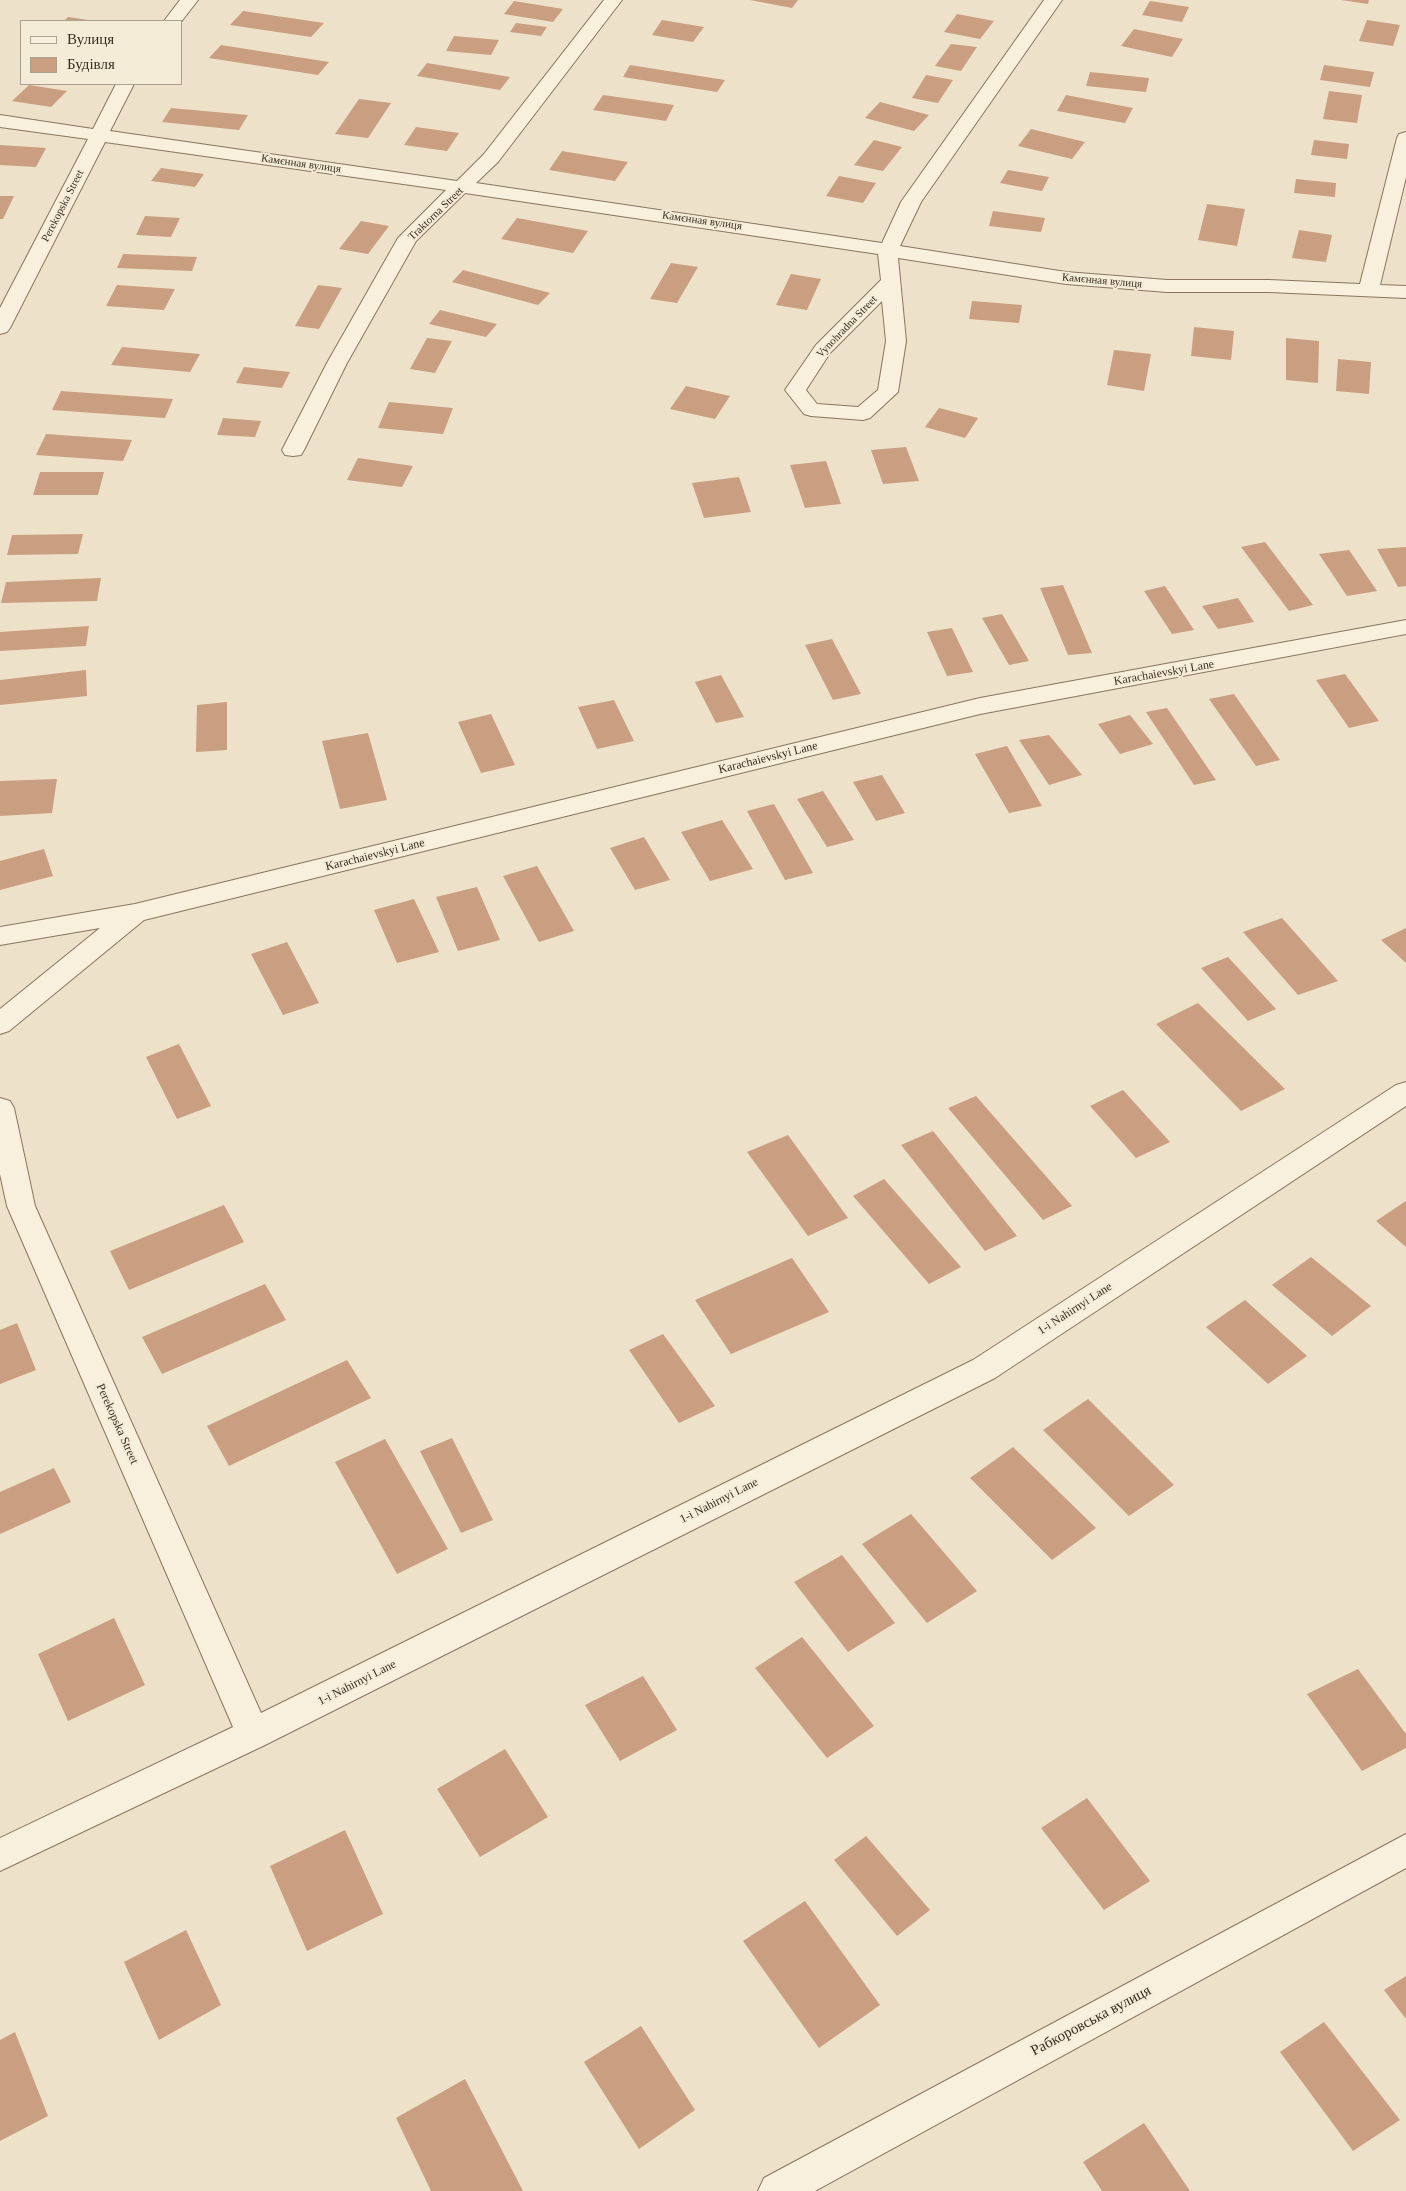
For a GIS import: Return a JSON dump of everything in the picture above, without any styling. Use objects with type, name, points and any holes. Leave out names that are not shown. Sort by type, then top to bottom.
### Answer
[{"type":"street","points":[[174,20],[189,0]]},
{"type":"street","name":"Traktorna Street","points":[[293,450],[408,238],[491,158],[613,0]]},
{"type":"street","points":[[888,251],[911,202],[1053,0]]},
{"type":"street","name":"Perekopska Street","points":[[0,328],[124,85]]},
{"type":"street","name":"Камєнная вулиця","points":[[0,120],[728,225],[1066,278],[1167,286],[1269,286],[1406,292]]},
{"type":"street","points":[[1369,290],[1406,138]]},
{"type":"street","name":"Vynohradna Street","points":[[888,251],[892,280],[896,341],[888,392],[863,414],[811,410],[796,390],[823,349],[892,280]]},
{"type":"street","name":"Karachaievskyi Lane","points":[[0,936],[136,913],[980,706],[1406,627]]},
{"type":"street","name":"Karachaievskyi Lane","points":[[0,1024],[136,913]]},
{"type":"street","name":"1-i Nahirnyi Lane","points":[[0,1855],[253,1734],[984,1369],[1406,1092]]},
{"type":"street","name":"Perekopska Street","points":[[0,1108],[21,1206],[253,1734]]},
{"type":"street","name":"Рабкоровська вулиця","points":[[777,2191],[1406,1850]]},
{"type":"building","points":[[750,0],[798,0],[792,8]]},
{"type":"building","points":[[1341,0],[1369,0],[1368,4]]},
{"type":"building","points":[[514,1],[563,9],[553,22],[504,14]]},
{"type":"building","points":[[1150,1],[1189,7],[1182,22],[1142,15]]},
{"type":"building","points":[[243,11],[324,23],[311,37],[230,25]]},
{"type":"building","points":[[957,14],[994,21],[980,39],[944,32]]},
{"type":"building","points":[[68,17],[88,20],[65,20]]},
{"type":"building","points":[[662,20],[704,27],[693,42],[652,35]]},
{"type":"building","points":[[1367,20],[1400,25],[1393,46],[1359,41]]},
{"type":"building","points":[[516,23],[547,27],[541,36],[510,32]]},
{"type":"building","points":[[1134,29],[1183,39],[1172,57],[1121,46]]},
{"type":"building","points":[[454,36],[499,40],[491,55],[446,51]]},
{"type":"building","points":[[951,44],[977,47],[961,71],[935,66]]},
{"type":"building","points":[[221,45],[329,62],[318,75],[209,58]]},
{"type":"building","points":[[427,63],[510,77],[500,90],[417,76]]},
{"type":"building","points":[[630,65],[725,80],[717,92],[623,77]]},
{"type":"building","points":[[1324,65],[1374,72],[1370,87],[1320,80]]},
{"type":"building","points":[[1090,72],[1149,78],[1146,92],[1086,86]]},
{"type":"building","points":[[926,75],[953,80],[938,103],[912,98]]},
{"type":"building","points":[[29,85],[67,91],[51,107],[12,101]]},
{"type":"building","points":[[1329,91],[1362,95],[1357,123],[1323,119]]},
{"type":"building","points":[[603,95],[674,105],[666,121],[593,110]]},
{"type":"building","points":[[1066,95],[1133,108],[1125,123],[1057,111]]},
{"type":"building","points":[[359,99],[391,103],[368,138],[335,134]]},
{"type":"building","points":[[880,102],[929,115],[914,131],[865,118]]},
{"type":"building","points":[[171,108],[248,115],[239,130],[162,122]]},
{"type":"building","points":[[416,127],[459,133],[447,151],[404,145]]},
{"type":"building","points":[[1031,129],[1085,142],[1072,159],[1018,146]]},
{"type":"building","points":[[874,140],[902,147],[883,171],[854,165]]},
{"type":"building","points":[[1314,140],[1349,144],[1347,159],[1311,155]]},
{"type":"building","points":[[0,145],[46,148],[36,167],[0,165]]},
{"type":"building","points":[[562,151],[628,162],[615,181],[549,170]]},
{"type":"building","points":[[161,168],[204,174],[195,187],[151,181]]},
{"type":"building","points":[[1008,170],[1049,177],[1042,191],[1000,183]]},
{"type":"building","points":[[839,176],[876,183],[863,203],[826,196]]},
{"type":"building","points":[[1296,179],[1336,183],[1335,197],[1294,193]]},
{"type":"building","points":[[0,196],[14,196],[3,219],[0,219]]},
{"type":"building","points":[[1207,204],[1245,209],[1237,246],[1198,240]]},
{"type":"building","points":[[993,211],[1045,218],[1041,232],[989,226]]},
{"type":"building","points":[[145,216],[180,218],[171,237],[136,235]]},
{"type":"building","points":[[517,218],[588,231],[573,253],[501,239]]},
{"type":"building","points":[[361,221],[389,226],[368,254],[339,249]]},
{"type":"building","points":[[1299,230],[1332,235],[1326,262],[1292,258]]},
{"type":"building","points":[[123,254],[197,257],[192,271],[117,268]]},
{"type":"building","points":[[671,263],[698,267],[677,303],[650,299]]},
{"type":"building","points":[[463,270],[550,293],[538,305],[452,282]]},
{"type":"building","points":[[791,274],[821,279],[807,310],[776,305]]},
{"type":"building","points":[[117,285],[175,289],[164,310],[106,306]]},
{"type":"building","points":[[318,285],[342,288],[319,329],[295,326]]},
{"type":"building","points":[[972,301],[1022,305],[1019,323],[969,319]]},
{"type":"building","points":[[440,310],[497,324],[486,337],[429,324]]},
{"type":"building","points":[[1194,327],[1234,331],[1231,360],[1191,356]]},
{"type":"building","points":[[427,338],[452,341],[435,373],[410,369]]},
{"type":"building","points":[[1286,338],[1319,341],[1318,383],[1286,380]]},
{"type":"building","points":[[122,347],[200,354],[190,372],[111,365]]},
{"type":"building","points":[[1114,350],[1151,354],[1144,391],[1107,385]]},
{"type":"building","points":[[1338,359],[1371,362],[1369,394],[1336,391]]},
{"type":"building","points":[[244,367],[290,372],[282,388],[236,383]]},
{"type":"building","points":[[686,386],[730,396],[715,419],[670,409]]},
{"type":"building","points":[[61,391],[173,399],[165,418],[52,410]]},
{"type":"building","points":[[389,402],[453,408],[443,434],[378,428]]},
{"type":"building","points":[[939,408],[978,418],[965,438],[925,427]]},
{"type":"building","points":[[223,418],[261,421],[255,437],[217,435]]},
{"type":"building","points":[[46,434],[132,440],[123,461],[36,455]]},
{"type":"building","points":[[906,447],[919,481],[883,484],[871,450]]},
{"type":"building","points":[[358,458],[413,466],[402,487],[347,480]]},
{"type":"building","points":[[826,461],[841,504],[805,508],[790,465]]},
{"type":"building","points":[[40,472],[104,472],[98,495],[33,495]]},
{"type":"building","points":[[739,477],[751,512],[704,518],[692,483]]},
{"type":"building","points":[[83,534],[78,554],[7,555],[12,535]]},
{"type":"building","points":[[1265,542],[1313,605],[1289,611],[1241,547]]},
{"type":"building","points":[[1406,547],[1406,586],[1398,587],[1377,549]]},
{"type":"building","points":[[1349,550],[1377,591],[1347,596],[1319,554]]},
{"type":"building","points":[[101,578],[97,601],[1,603],[6,582]]},
{"type":"building","points":[[1063,585],[1092,653],[1068,655],[1040,588]]},
{"type":"building","points":[[1165,586],[1194,630],[1172,634],[1144,591]]},
{"type":"building","points":[[1238,598],[1254,622],[1218,629],[1202,606]]},
{"type":"building","points":[[1002,614],[1029,661],[1009,665],[982,618]]},
{"type":"building","points":[[89,626],[86,646],[0,651],[0,632]]},
{"type":"building","points":[[952,628],[973,672],[947,676],[927,632]]},
{"type":"building","points":[[832,639],[861,694],[833,700],[805,645]]},
{"type":"building","points":[[86,670],[87,696],[0,705],[0,680]]},
{"type":"building","points":[[1345,674],[1379,721],[1349,728],[1316,680]]},
{"type":"building","points":[[721,675],[744,717],[716,723],[695,682]]},
{"type":"building","points":[[1234,694],[1280,760],[1256,766],[1209,699]]},
{"type":"building","points":[[614,700],[634,741],[597,749],[578,707]]},
{"type":"building","points":[[227,702],[227,750],[196,752],[197,705]]},
{"type":"building","points":[[1167,708],[1216,780],[1194,785],[1146,712]]},
{"type":"building","points":[[491,714],[515,765],[481,773],[458,722]]},
{"type":"building","points":[[1130,715],[1153,744],[1120,754],[1098,724]]},
{"type":"building","points":[[368,733],[387,800],[340,809],[322,741]]},
{"type":"building","points":[[1049,735],[1082,775],[1049,785],[1019,740]]},
{"type":"building","points":[[1007,746],[1042,806],[1009,813],[975,754]]},
{"type":"building","points":[[882,775],[905,813],[876,821],[853,782]]},
{"type":"building","points":[[57,779],[52,813],[0,816],[0,781]]},
{"type":"building","points":[[823,791],[854,840],[827,847],[797,799]]},
{"type":"building","points":[[774,804],[813,873],[785,880],[747,811]]},
{"type":"building","points":[[722,820],[753,869],[710,881],[681,832]]},
{"type":"building","points":[[644,837],[670,880],[635,890],[610,848]]},
{"type":"building","points":[[44,849],[53,876],[0,890],[0,861]]},
{"type":"building","points":[[537,866],[574,931],[539,942],[503,876]]},
{"type":"building","points":[[477,887],[500,940],[458,951],[436,897]]},
{"type":"building","points":[[414,899],[439,952],[397,963],[374,910]]},
{"type":"building","points":[[1282,918],[1338,981],[1298,995],[1243,932]]},
{"type":"building","points":[[1406,928],[1406,963],[1381,940]]},
{"type":"building","points":[[287,942],[319,1003],[283,1015],[251,954]]},
{"type":"building","points":[[1228,957],[1276,1009],[1248,1021],[1201,968]]},
{"type":"building","points":[[1198,1003],[1285,1089],[1241,1111],[1156,1024]]},
{"type":"building","points":[[179,1044],[211,1106],[177,1119],[146,1057]]},
{"type":"building","points":[[1123,1090],[1170,1142],[1136,1158],[1090,1106]]},
{"type":"building","points":[[976,1096],[1072,1206],[1043,1220],[948,1108]]},
{"type":"building","points":[[933,1131],[1017,1236],[985,1251],[901,1145]]},
{"type":"building","points":[[788,1135],[848,1218],[808,1236],[747,1152]]},
{"type":"building","points":[[884,1179],[961,1267],[929,1284],[853,1196]]},
{"type":"building","points":[[1406,1201],[1406,1247],[1376,1221]]},
{"type":"building","points":[[224,1205],[244,1242],[129,1290],[110,1251]]},
{"type":"building","points":[[1311,1257],[1371,1306],[1332,1336],[1272,1285]]},
{"type":"building","points":[[792,1258],[829,1312],[731,1354],[695,1300]]},
{"type":"building","points":[[265,1284],[286,1320],[162,1374],[142,1337]]},
{"type":"building","points":[[1245,1300],[1307,1356],[1268,1384],[1206,1327]]},
{"type":"building","points":[[17,1323],[36,1370],[0,1384],[0,1330]]},
{"type":"building","points":[[663,1334],[715,1406],[679,1423],[629,1350]]},
{"type":"building","points":[[347,1360],[371,1398],[229,1466],[207,1426]]},
{"type":"building","points":[[1088,1399],[1174,1485],[1129,1516],[1043,1430]]},
{"type":"building","points":[[452,1438],[493,1520],[461,1533],[420,1451]]},
{"type":"building","points":[[385,1439],[448,1549],[397,1574],[335,1462]]},
{"type":"building","points":[[1013,1447],[1096,1528],[1052,1560],[970,1478]]},
{"type":"building","points":[[54,1468],[71,1502],[0,1534],[0,1492]]},
{"type":"building","points":[[911,1514],[977,1591],[927,1623],[862,1544]]},
{"type":"building","points":[[842,1555],[895,1623],[848,1652],[794,1582]]},
{"type":"building","points":[[114,1618],[145,1685],[68,1721],[38,1654]]},
{"type":"building","points":[[802,1637],[874,1726],[827,1758],[755,1668]]},
{"type":"building","points":[[1358,1669],[1406,1734],[1406,1748],[1362,1771],[1307,1694]]},
{"type":"building","points":[[643,1676],[677,1730],[620,1761],[585,1705]]},
{"type":"building","points":[[505,1749],[548,1817],[480,1857],[437,1789]]},
{"type":"building","points":[[1087,1798],[1150,1881],[1104,1910],[1041,1828]]},
{"type":"building","points":[[345,1830],[383,1914],[307,1951],[270,1866]]},
{"type":"building","points":[[866,1836],[930,1910],[897,1936],[834,1860]]},
{"type":"building","points":[[805,1901],[880,2005],[819,2048],[743,1941]]},
{"type":"building","points":[[186,1930],[221,2005],[159,2040],[124,1962]]},
{"type":"building","points":[[1406,1976],[1406,2019],[1384,1990]]},
{"type":"building","points":[[1324,2022],[1400,2120],[1353,2151],[1280,2052]]},
{"type":"building","points":[[641,2026],[695,2110],[639,2149],[584,2062]]},
{"type":"building","points":[[15,2032],[48,2116],[0,2141],[0,2040]]},
{"type":"building","points":[[465,2079],[523,2191],[431,2191],[396,2118]]},
{"type":"building","points":[[1144,2123],[1190,2191],[1102,2191],[1083,2162]]}]
